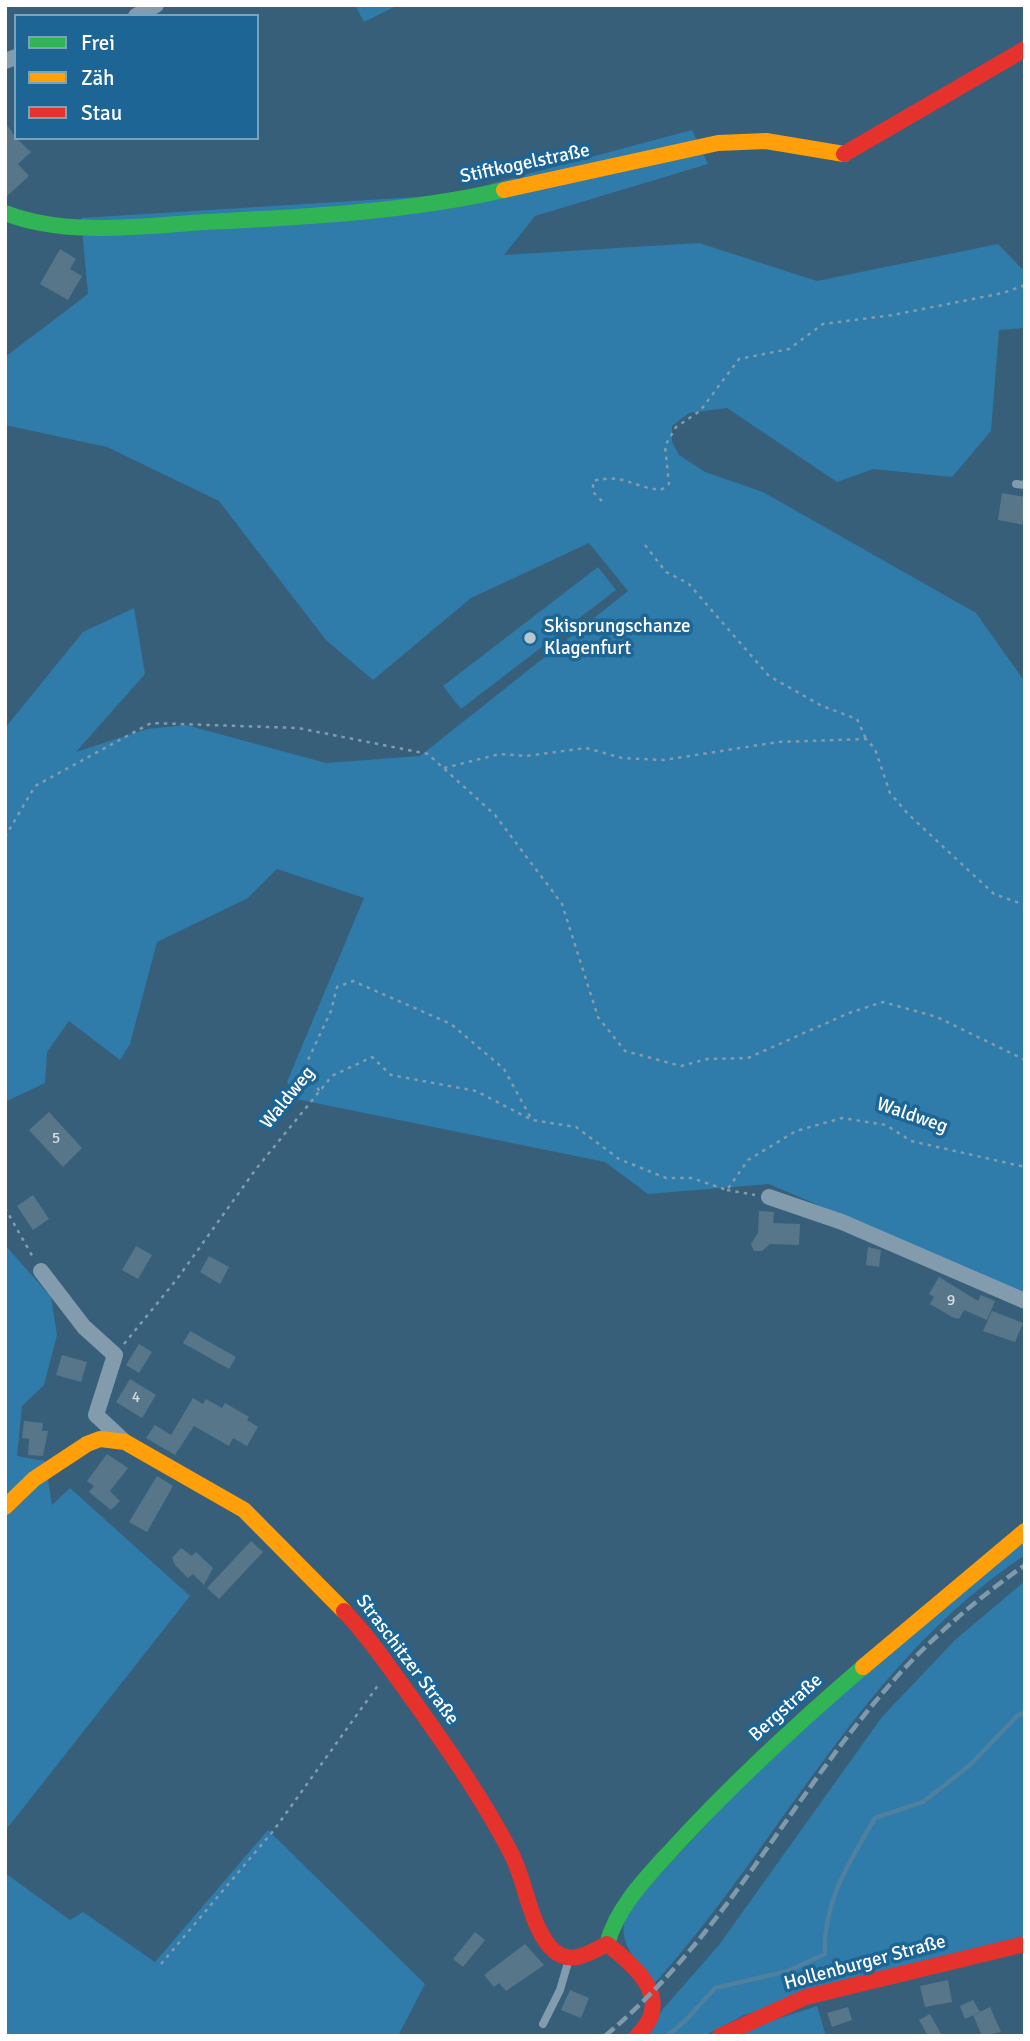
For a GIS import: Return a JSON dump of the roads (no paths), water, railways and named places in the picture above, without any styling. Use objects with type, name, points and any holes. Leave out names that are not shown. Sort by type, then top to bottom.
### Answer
[{"type":"street","points":[[140,14],[156,5]]},
{"type":"street","name":"Stiftkogelstraße","points":[[5,213],[28,222],[97,228],[316,216],[470,198],[718,142],[765,141],[847,154],[1025,50]]},
{"type":"street","points":[[769,1197],[842,1222],[1025,1301]]},
{"type":"street","points":[[41,1271],[84,1327],[115,1355],[87,1444]]},
{"type":"street","points":[[96,1415],[125,1442]]},
{"type":"street","points":[[5,1507],[34,1479],[87,1444],[100,1439],[125,1442]]},
{"type":"street","name":"Straschitzer Straße","points":[[125,1442],[244,1510],[356,1623],[465,1773],[505,1843],[541,1932],[551,1948],[569,1959]]},
{"type":"street","name":"Bergstraße","points":[[607,1944],[610,1928],[620,1910],[695,1824],[768,1751],[1025,1531]]},
{"type":"street","points":[[569,1959],[583,1957],[607,1944],[632,1961],[650,1989],[651,2018],[637,2036]]},
{"type":"street","name":"Hollenburger Straße","points":[[720,2036],[741,2024],[806,1997],[1025,1944]]},
{"type":"lane","points":[[543,2024],[560,1990],[569,1959]]},
{"type":"waterway","points":[[667,2036],[685,2021],[715,1988],[788,1971],[825,1954],[828,1917],[833,1900],[847,1867],[875,1818],[923,1802],[969,1766],[1017,1716],[1025,1712]]},
{"type":"railway","points":[[605,2036],[648,1996],[687,1954],[723,1909],[856,1725],[893,1681],[956,1619],[1025,1565]]},
{"type":"place","name":"Skisprungschanze Klagenfurt","points":[[530,638]]}]
